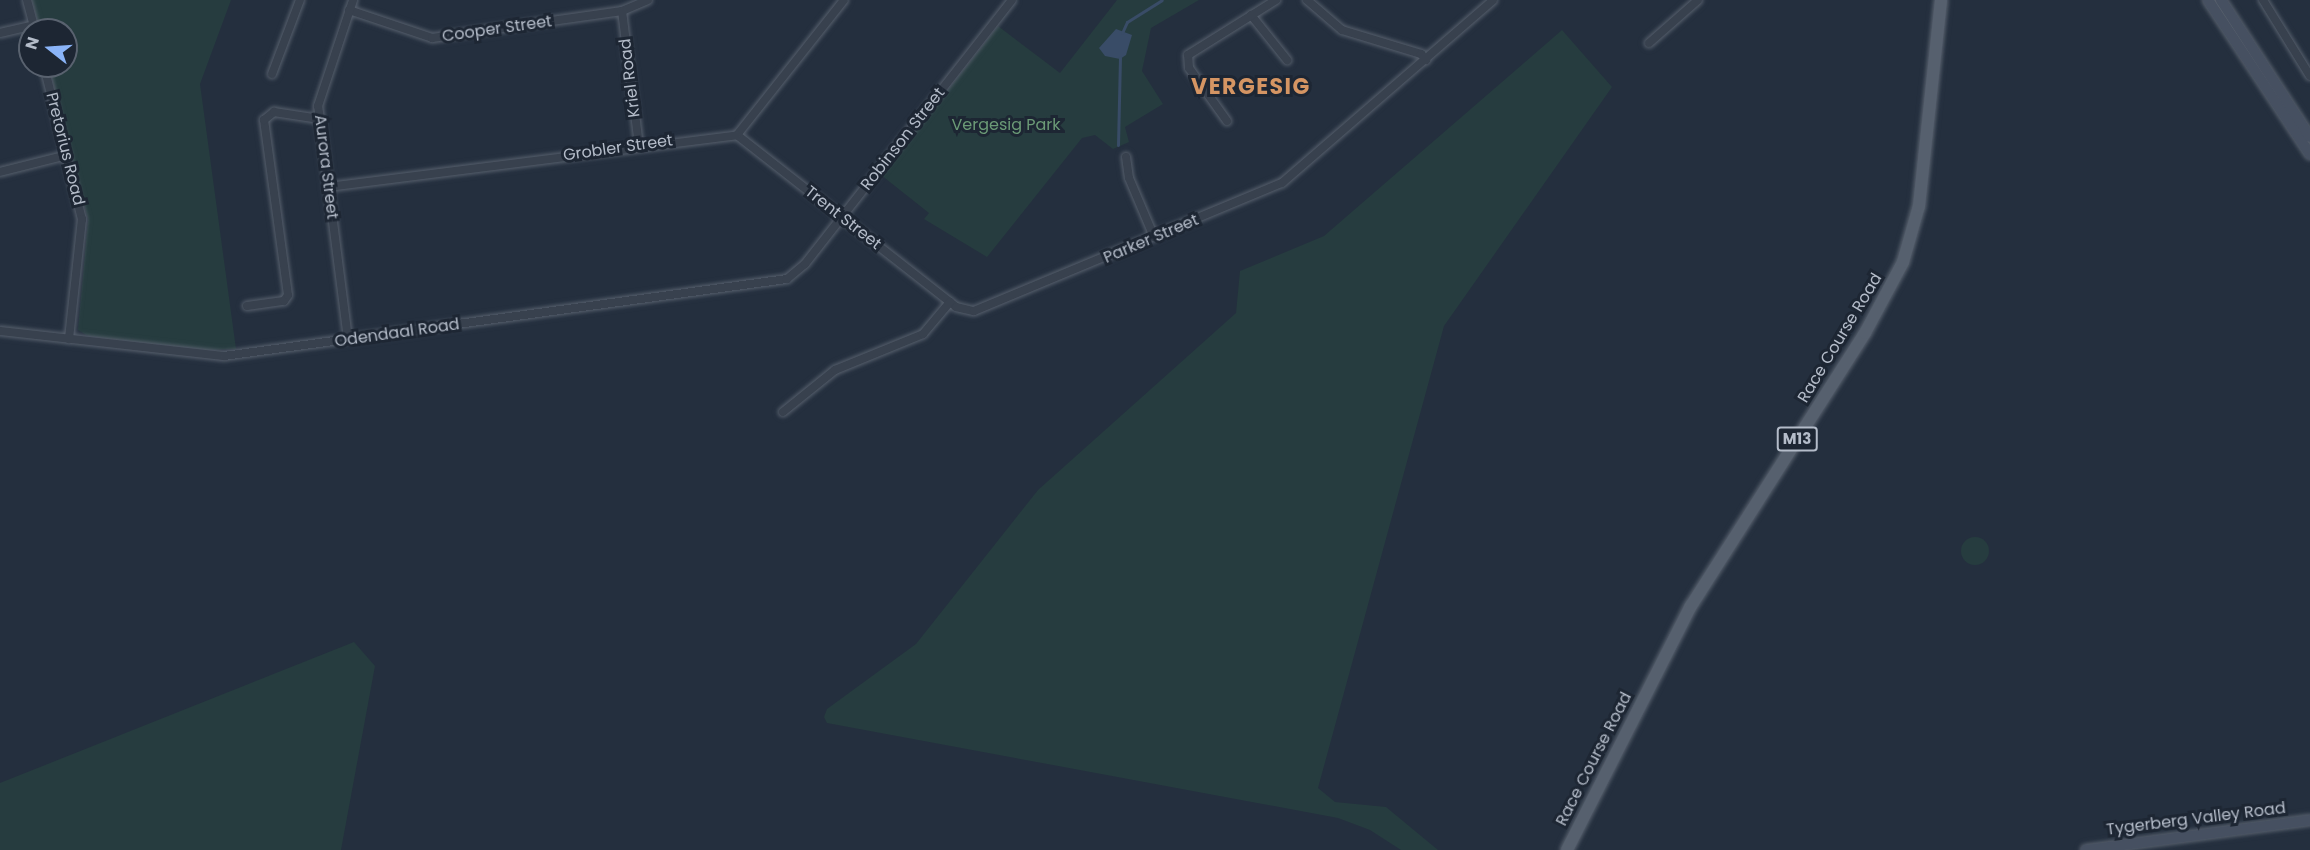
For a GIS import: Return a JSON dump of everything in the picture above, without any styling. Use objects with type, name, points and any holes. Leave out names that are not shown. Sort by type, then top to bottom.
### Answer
[{"type":"main road","name":"Race Course Road","points":[[1567,850],[1691,606],[1865,333],[1903,262],[1919,206],[1941,0]]},
{"type":"main road","points":[[2208,0],[2310,154]]},
{"type":"main road","points":[[2221,0],[2310,137]]},
{"type":"main road","name":"Tygerberg Valley Road","points":[[2086,850],[2310,820]]},
{"type":"street","points":[[27,0],[32,18]]},
{"type":"street","points":[[272,74],[300,0]]},
{"type":"street","name":"Aurora Street","points":[[348,339],[319,119],[321,87],[353,0]]},
{"type":"street","name":"Cooper Street","points":[[349,10],[432,38],[622,10],[648,0]]},
{"type":"street","points":[[737,135],[844,0]]},
{"type":"street","name":"Robinson Street","points":[[793,277],[1012,0]]},
{"type":"street","points":[[1227,121],[1189,68],[1187,60],[1194,49],[1276,0]]},
{"type":"street","points":[[1307,0],[1338,26],[1421,54],[1426,60]]},
{"type":"street","name":"Parker Street","points":[[950,302],[965,310],[979,310],[1282,183],[1493,0]]},
{"type":"street","points":[[1649,43],[1698,0]]},
{"type":"street","points":[[2263,0],[2310,76]]},
{"type":"street","name":"Kriel Road","points":[[622,10],[639,145]]},
{"type":"street","points":[[1251,15],[1287,60]]},
{"type":"street","points":[[0,33],[18,30]]},
{"type":"street","name":"Pretorius Road","points":[[47,78],[82,219],[69,339]]},
{"type":"street","points":[[247,306],[284,301],[288,295],[264,120],[274,112],[319,119]]},
{"type":"street","name":"Grobler Street","points":[[328,187],[639,145],[737,135]]},
{"type":"street","name":"Trent Street","points":[[737,135],[950,302]]},
{"type":"street","points":[[0,172],[67,155]]},
{"type":"street","points":[[1126,158],[1129,178],[1154,237]]},
{"type":"street","name":"Odendaal Road","points":[[0,331],[224,356],[776,282],[793,277]]},
{"type":"street","points":[[783,412],[835,370],[923,334],[950,302]]},
{"type":"green space","points":[[32,0],[231,0],[200,84],[236,349],[208,350],[88,336],[78,330],[88,220],[52,78],[78,78],[78,18],[37,18]]},
{"type":"green space","name":"Vergesig Park","points":[[1117,0],[1199,0],[1151,28],[1142,71],[1163,104],[1125,127],[1129,142],[1113,149],[1095,135],[1082,138],[987,257],[924,219],[929,213],[881,175],[998,26],[1060,73]]},
{"type":"green space","points":[[1562,30],[1612,87],[1444,326],[1318,788],[1335,802],[1386,807],[1438,850],[1401,850],[1370,830],[1338,818],[827,723],[824,717],[827,709],[916,644],[1038,490],[1236,313],[1240,271],[1324,236]]},
{"type":"green space","points":[[1975,537],[1985,541],[1989,551],[1985,561],[1975,565],[1965,561],[1961,551],[1965,541]]},
{"type":"green space","points":[[354,642],[375,666],[341,850],[0,850],[0,783]]},
{"type":"water","points":[[1116,29],[1132,35],[1126,55],[1120,59],[1105,56],[1099,48]]},
{"type":"waterway","points":[[1122,33],[1127,22],[1162,0]]},
{"type":"waterway","points":[[1118,145],[1120,57]]},
{"type":"district","name":"VERGESIG","points":[[1251,87]]}]
